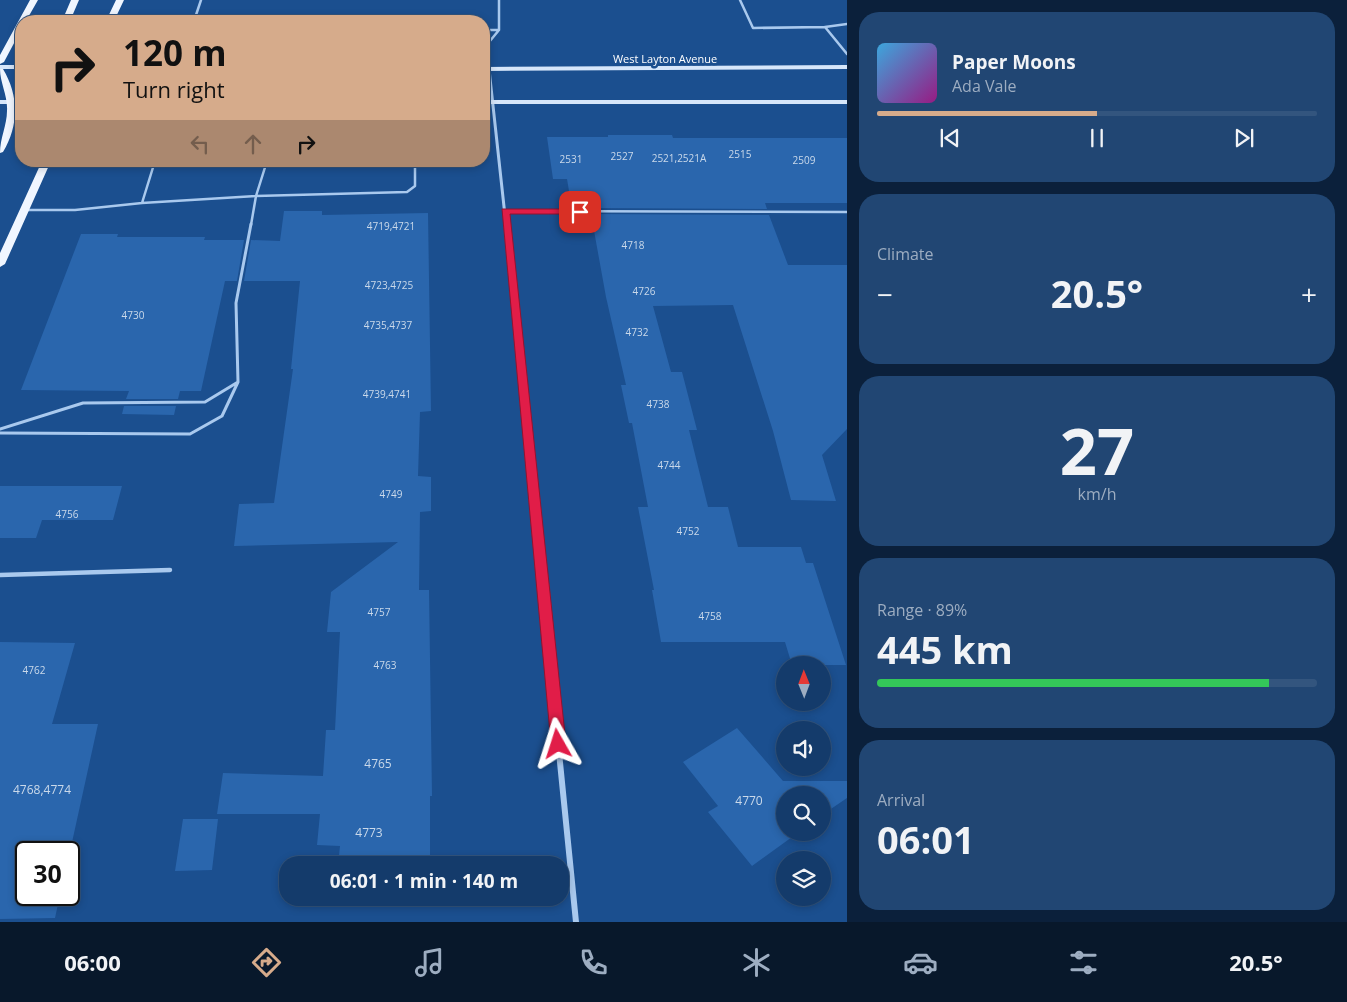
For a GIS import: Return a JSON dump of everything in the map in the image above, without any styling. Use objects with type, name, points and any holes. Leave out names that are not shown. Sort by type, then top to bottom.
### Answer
[{"type":"main road","points":[[26,15],[34,0]]},
{"type":"main road","points":[[69,15],[75,0]]},
{"type":"main road","points":[[113,15],[120,0]]},
{"type":"main road","points":[[0,62],[15,35]]},
{"type":"main road","points":[[0,67],[15,67]]},
{"type":"main road","name":"West Layton Avenue","points":[[490,69],[847,67]]},
{"type":"main road","points":[[0,72],[15,98]]},
{"type":"main road","points":[[0,102],[15,102]]},
{"type":"main road","points":[[490,102],[847,102]]},
{"type":"main road","points":[[0,150],[6,138],[15,109]]},
{"type":"main road","points":[[0,264],[44,167]]},
{"type":"street","points":[[490,86],[494,102],[576,922]]},
{"type":"lane","points":[[196,15],[201,0]]},
{"type":"lane","points":[[490,41],[499,30],[499,0]]},
{"type":"lane","points":[[740,0],[753,28],[825,27],[847,24]]},
{"type":"lane","points":[[825,27],[847,54]]},
{"type":"lane","points":[[490,30],[499,30]]},
{"type":"lane","points":[[142,203],[153,167]]},
{"type":"lane","points":[[0,431],[190,434],[222,416],[238,382],[236,303],[256,196],[265,167]]},
{"type":"lane","points":[[25,210],[75,210],[142,203],[256,196],[407,192],[415,186],[415,167]]},
{"type":"lane","points":[[505,211],[847,212]]},
{"type":"lane","points":[[0,431],[84,403],[205,402],[238,382]]},
{"type":"lane","points":[[0,575],[170,570]]},
{"type":"building","points":[[608,135],[672,135],[673,138],[847,138],[847,203],[765,203],[767,209],[590,208],[589,203],[571,203],[567,179],[553,179],[547,137],[608,137]]},
{"type":"building","points":[[284,211],[322,211],[322,215],[428,213],[431,411],[420,412],[418,476],[431,477],[431,511],[420,512],[419,590],[429,590],[432,796],[430,796],[430,856],[339,856],[340,846],[317,845],[320,814],[217,814],[223,773],[323,776],[326,730],[335,730],[340,632],[327,632],[331,592],[398,542],[234,546],[239,504],[274,503],[293,369],[291,369],[300,281],[244,281],[251,240],[280,241]]},
{"type":"building","points":[[591,214],[769,215],[788,265],[847,265],[847,429],[822,455],[836,501],[791,500],[773,431],[733,305],[653,306],[671,372],[682,372],[697,430],[689,430],[708,507],[728,507],[738,547],[801,547],[806,563],[813,563],[846,665],[831,665],[831,656],[789,656],[785,642],[661,642],[652,590],[654,590],[638,507],[648,507],[632,423],[629,423],[621,385],[626,385],[606,297]]},
{"type":"building","points":[[81,234],[118,234],[117,237],[205,237],[204,240],[244,240],[237,281],[225,281],[201,391],[180,391],[178,399],[126,399],[129,391],[21,390]]},
{"type":"building","points":[[124,406],[176,406],[174,415],[122,414]]},
{"type":"building","points":[[0,486],[122,486],[113,520],[42,520],[36,538],[0,538]]},
{"type":"building","points":[[0,642],[75,643],[52,724],[98,724],[72,841],[15,841],[15,906],[58,906],[55,918],[0,919]]},
{"type":"building","points":[[737,728],[776,773],[776,776],[779,776],[783,781],[847,781],[847,798],[831,809],[831,786],[776,786],[776,841],[787,841],[752,866],[708,812],[718,806],[683,762]]},
{"type":"building","points":[[183,819],[218,819],[212,870],[175,871]]},
{"type":"route","points":[[558,744],[505,211],[580,212]]}]
